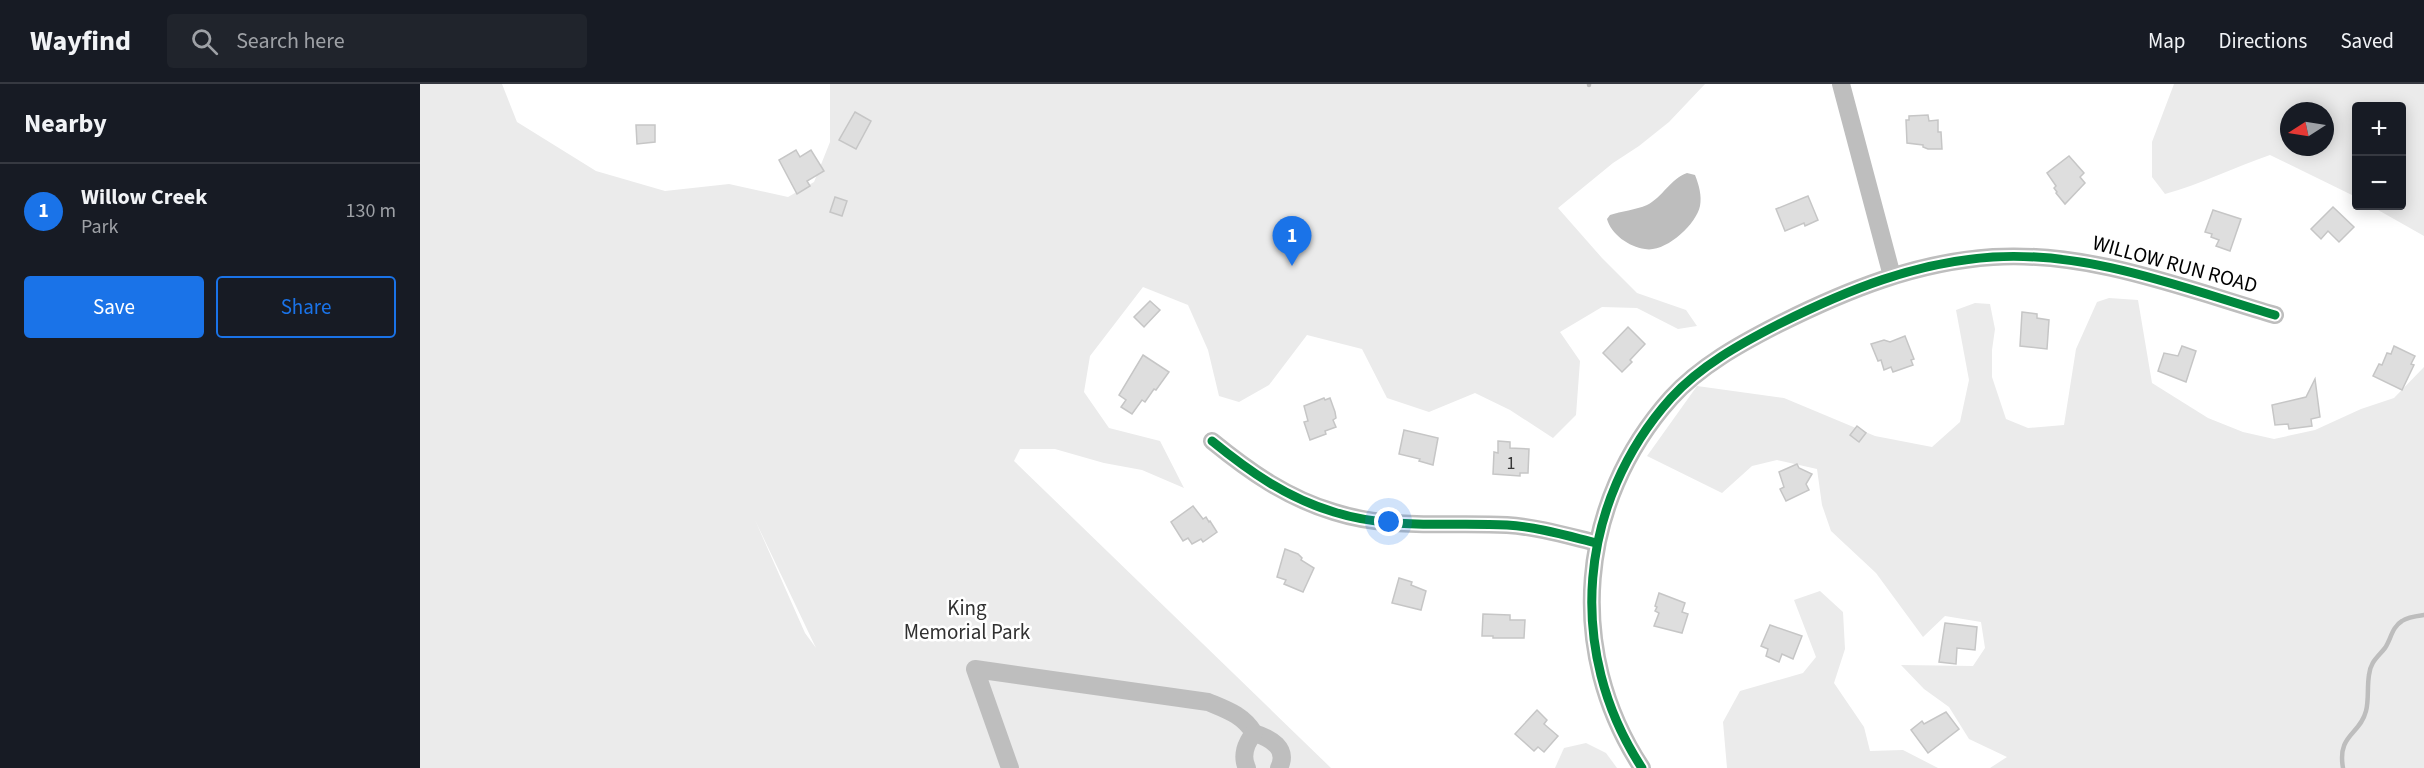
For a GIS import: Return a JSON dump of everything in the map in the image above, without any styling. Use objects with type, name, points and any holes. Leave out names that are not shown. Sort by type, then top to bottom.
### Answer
[{"type":"street","points":[[1841,84],[1892,276]]},
{"type":"street","name":"WILLOW RUN ROAD","points":[[1642,768],[1611,711],[1600,674],[1591,604],[1593,569],[1597,543],[1615,487],[1628,458],[1672,397],[1698,373],[1751,339],[1822,302],[1862,285],[1944,263],[1995,257],[2074,261],[2146,276],[2275,315]]},
{"type":"street","points":[[1212,441],[1263,480],[1286,493],[1335,513],[1373,521],[1410,525],[1509,525],[1539,529],[1597,543]]},
{"type":"street","points":[[1010,768],[975,669],[1208,702],[1240,716],[1254,733],[1268,738],[1277,745],[1282,762],[1279,768]]},
{"type":"street","points":[[1247,768],[1244,753],[1254,733]]},
{"type":"green space","name":"King Memorial Park","points":[[420,84],[502,84],[517,122],[596,171],[665,191],[729,184],[788,197],[814,182],[830,142],[830,84],[1705,84],[1669,122],[1613,163],[1558,208],[1602,258],[1637,293],[1686,310],[1697,326],[1678,329],[1637,308],[1602,307],[1560,332],[1580,361],[1576,415],[1553,438],[1510,410],[1475,393],[1429,412],[1387,398],[1362,349],[1307,335],[1269,385],[1239,402],[1219,396],[1208,350],[1188,305],[1143,287],[1090,356],[1084,392],[1109,428],[1160,441],[1184,488],[1142,470],[1104,463],[1055,449],[1020,449],[1014,461],[1331,768],[420,768]],"holes":[[[755,520],[816,648],[805,633]]]},
{"type":"green space","points":[[2174,84],[2424,84],[2424,236],[2378,210],[2406,210],[2406,102],[2352,102],[2352,195],[2270,155],[2165,194],[2152,177],[2152,142]]},
{"type":"green space","points":[[2109,298],[2138,300],[2152,383],[2208,418],[2243,432],[2274,439],[2315,430],[2361,409],[2394,398],[2424,367],[2424,768],[1990,768],[2007,757],[1969,739],[1949,707],[1924,689],[1901,665],[1973,666],[1985,648],[1981,622],[1945,616],[1923,637],[1876,573],[1831,531],[1822,505],[1817,469],[1777,460],[1752,466],[1722,493],[1647,456],[1697,386],[1784,398],[1875,436],[1932,447],[1960,422],[1969,380],[1956,310],[1975,303],[1990,304],[1995,329],[1992,377],[2006,419],[2028,428],[2064,425],[2076,349],[2097,302]]},
{"type":"green space","points":[[1820,591],[1843,612],[1845,649],[1834,683],[1864,727],[1870,751],[1903,750],[1938,768],[1727,768],[1723,722],[1740,691],[1803,673],[1816,657],[1794,600]]},
{"type":"green space","points":[[1586,743],[1606,753],[1617,768],[1555,768],[1564,748]]},
{"type":"shaded area","points":[[1687,173],[1695,175],[1701,202],[1693,221],[1679,236],[1661,247],[1645,249],[1627,243],[1612,230],[1607,219],[1610,215],[1653,202],[1676,179]]},
{"type":"building","points":[[855,112],[871,121],[856,149],[839,140]]},
{"type":"building","points":[[1928,115],[1929,121],[1938,120],[1942,149],[1928,149],[1923,145],[1907,143],[1906,120],[1909,120],[1909,116]]},
{"type":"building","points":[[636,125],[655,125],[655,142],[637,144]]},
{"type":"building","points":[[796,150],[800,157],[811,150],[824,171],[807,181],[810,186],[797,194],[779,160]]},
{"type":"building","points":[[2069,156],[2084,173],[2080,177],[2085,183],[2065,204],[2056,193],[2054,188],[2056,186],[2047,173]]},
{"type":"building","points":[[1808,196],[1818,220],[1785,231],[1776,209]]},
{"type":"building","points":[[835,197],[847,201],[842,216],[830,212]]},
{"type":"building","points":[[2333,207],[2354,227],[2339,242],[2328,231],[2321,239],[2311,229]]},
{"type":"building","points":[[2213,210],[2241,219],[2230,251],[2216,246],[2219,240],[2205,232]]},
{"type":"building","points":[[1150,301],[1160,310],[1144,327],[1134,317]]},
{"type":"building","points":[[2022,312],[2037,314],[2037,318],[2049,320],[2047,349],[2020,346]]},
{"type":"building","points":[[1628,327],[1645,344],[1622,372],[1603,353]]},
{"type":"building","points":[[1905,336],[1914,359],[1911,360],[1913,365],[1893,372],[1891,367],[1884,370],[1871,344],[1884,340],[1890,342]]},
{"type":"building","points":[[2182,346],[2196,351],[2186,382],[2158,371],[2164,353],[2178,356]]},
{"type":"building","points":[[2394,346],[2415,356],[2411,364],[2414,365],[2402,390],[2373,376],[2379,364],[2382,365],[2387,353],[2391,354]]},
{"type":"building","points":[[1143,355],[1169,372],[1156,390],[1154,389],[1145,402],[1142,400],[1132,414],[1121,407],[1126,400],[1119,395]]},
{"type":"building","points":[[2315,379],[2320,417],[2311,419],[2312,426],[2289,429],[2288,424],[2275,425],[2272,405],[2306,397]]},
{"type":"building","points":[[1324,398],[1325,400],[1330,398],[1335,412],[1336,418],[1333,420],[1336,427],[1310,440],[1304,422],[1308,421],[1304,406]]},
{"type":"building","points":[[1857,426],[1866,433],[1859,442],[1850,435]]},
{"type":"building","points":[[1404,430],[1438,438],[1433,465],[1399,454]]},
{"type":"building","points":[[1498,441],[1510,442],[1510,448],[1529,449],[1528,473],[1520,473],[1520,476],[1493,474],[1494,452],[1498,453]]},
{"type":"building","points":[[1797,464],[1799,468],[1812,474],[1806,484],[1809,490],[1786,501],[1780,489],[1784,487],[1779,472]]},
{"type":"building","points":[[1193,506],[1203,519],[1206,517],[1210,521],[1217,532],[1203,542],[1201,539],[1192,544],[1188,538],[1183,541],[1171,522]]},
{"type":"building","points":[[1285,549],[1298,554],[1301,560],[1314,568],[1303,592],[1284,584],[1286,580],[1277,577]]},
{"type":"building","points":[[1399,578],[1412,582],[1411,585],[1426,591],[1421,610],[1392,603]]},
{"type":"building","points":[[1659,593],[1685,603],[1682,612],[1688,614],[1682,633],[1654,626],[1659,613],[1655,611],[1657,607],[1655,606]]},
{"type":"building","points":[[1483,614],[1510,615],[1510,620],[1525,620],[1524,638],[1482,636]]},
{"type":"building","points":[[1945,623],[1977,627],[1975,650],[1957,648],[1956,664],[1939,662]]},
{"type":"building","points":[[1770,625],[1802,636],[1793,659],[1782,654],[1779,662],[1766,656],[1768,649],[1761,646]]},
{"type":"building","points":[[1537,710],[1547,720],[1544,724],[1558,736],[1544,752],[1538,747],[1534,751],[1515,734]]},
{"type":"building","points":[[1946,712],[1959,729],[1928,753],[1911,730],[1922,721],[1924,724]]},
{"type":"waterway","points":[[2343,768],[2343,748],[2366,711],[2369,675],[2373,663],[2399,624],[2407,619],[2424,615]]},
{"type":"cycle path","points":[[1642,768],[1617,723],[1601,675],[1593,627],[1593,578],[1601,530],[1616,483],[1640,439],[1671,398],[1682,386],[1708,366],[1779,324],[1856,289],[1909,271],[1964,260],[1993,257],[2029,257],[2101,266],[2171,283],[2275,315]]},
{"type":"cycle path","points":[[1212,441],[1240,463],[1285,492],[1317,506],[1355,518],[1398,523],[1519,526],[1597,543]]},
{"type":"place","name":"Willow Creek","points":[[1292,266]]}]
